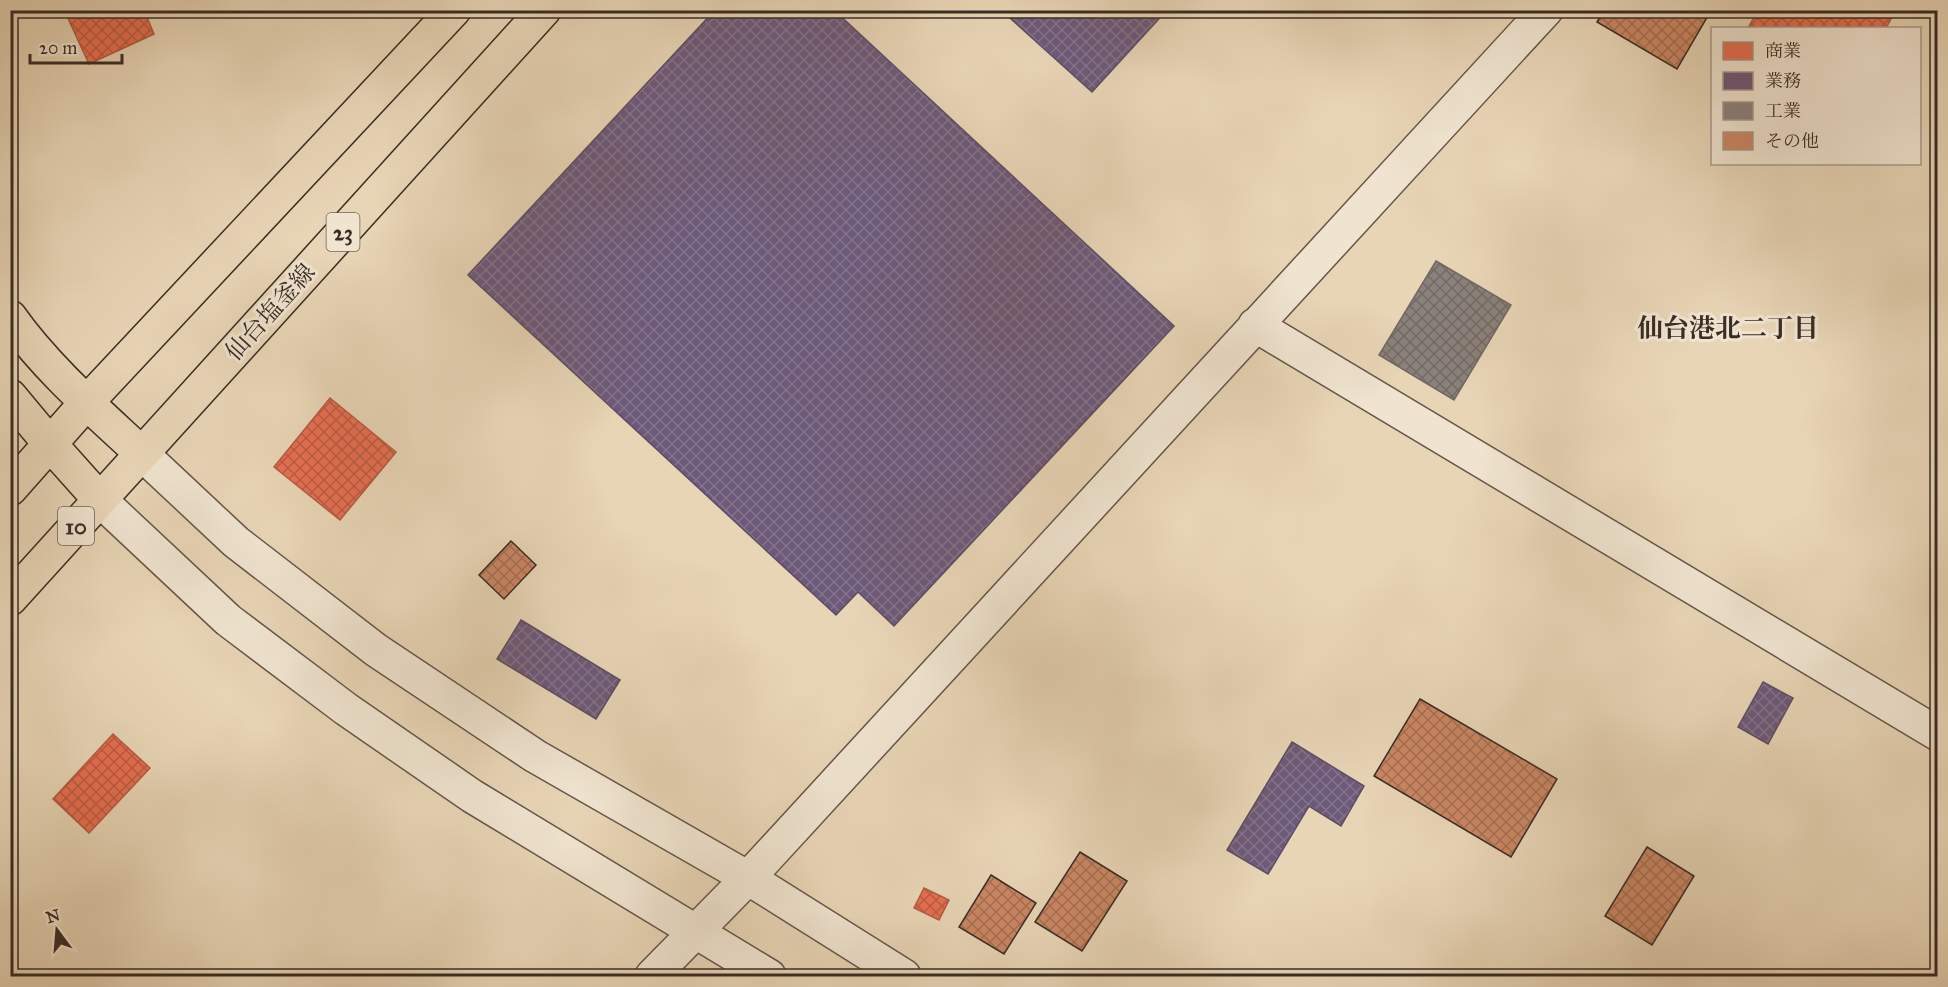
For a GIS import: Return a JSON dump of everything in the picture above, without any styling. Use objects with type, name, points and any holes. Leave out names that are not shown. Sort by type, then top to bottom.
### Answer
[{"type":"main road","points":[[10,489],[87,402],[454,10]]},
{"type":"main road","name":"仙台塩釜線","points":[[141,453],[544,10]]},
{"type":"main road","points":[[10,317],[23,335],[87,402],[141,453]]},
{"type":"main road","name":"10","points":[[10,396],[100,500]]},
{"type":"main road","name":"10","points":[[10,599],[141,453]]},
{"type":"street","points":[[652,976],[748,878],[1546,10]]},
{"type":"street","points":[[1254,325],[1938,734]]},
{"type":"street","points":[[141,453],[236,542],[376,650],[535,756],[748,878],[904,976]]},
{"type":"street","points":[[100,500],[228,620],[346,709],[472,796],[769,976]]},
{"type":"building: 商業","points":[[73,10],[144,10],[154,34],[89,64],[66,14]]},
{"type":"building: 商業","points":[[1758,10],[1896,10],[1887,27],[1749,27]]},
{"type":"building: 商業","points":[[330,398],[396,452],[340,520],[274,467]]},
{"type":"building: 商業","points":[[113,734],[150,768],[89,833],[53,799]]},
{"type":"building: 商業","points":[[924,888],[949,900],[939,920],[914,908]]},
{"type":"building: 業務","points":[[715,10],[834,10],[1174,326],[894,626],[858,592],[836,615],[468,275]]},
{"type":"building: 業務","points":[[1001,10],[1167,10],[1092,92]]},
{"type":"building: 業務","points":[[521,620],[620,680],[596,719],[497,659]]},
{"type":"building: 業務","points":[[1763,682],[1793,698],[1768,744],[1738,727]]},
{"type":"building: 業務","points":[[1292,742],[1364,786],[1341,826],[1309,806],[1268,874],[1227,850]]},
{"type":"building: 工業","points":[[1436,261],[1511,305],[1454,400],[1379,355]]},
{"type":"building: その他","points":[[1604,10],[1703,10],[1709,14],[1677,69],[1597,22]]},
{"type":"building: その他","points":[[511,541],[536,565],[504,599],[479,575]]},
{"type":"building: その他","points":[[1420,699],[1557,779],[1511,857],[1374,776]]},
{"type":"building: その他","points":[[1647,847],[1694,876],[1652,945],[1605,916]]},
{"type":"building: その他","points":[[1080,852],[1127,881],[1082,951],[1035,922]]},
{"type":"building: その他","points":[[991,875],[1036,903],[1004,954],[959,927]]},
{"type":"district","name":"仙台港北二丁目","points":[[1728,328]]}]
